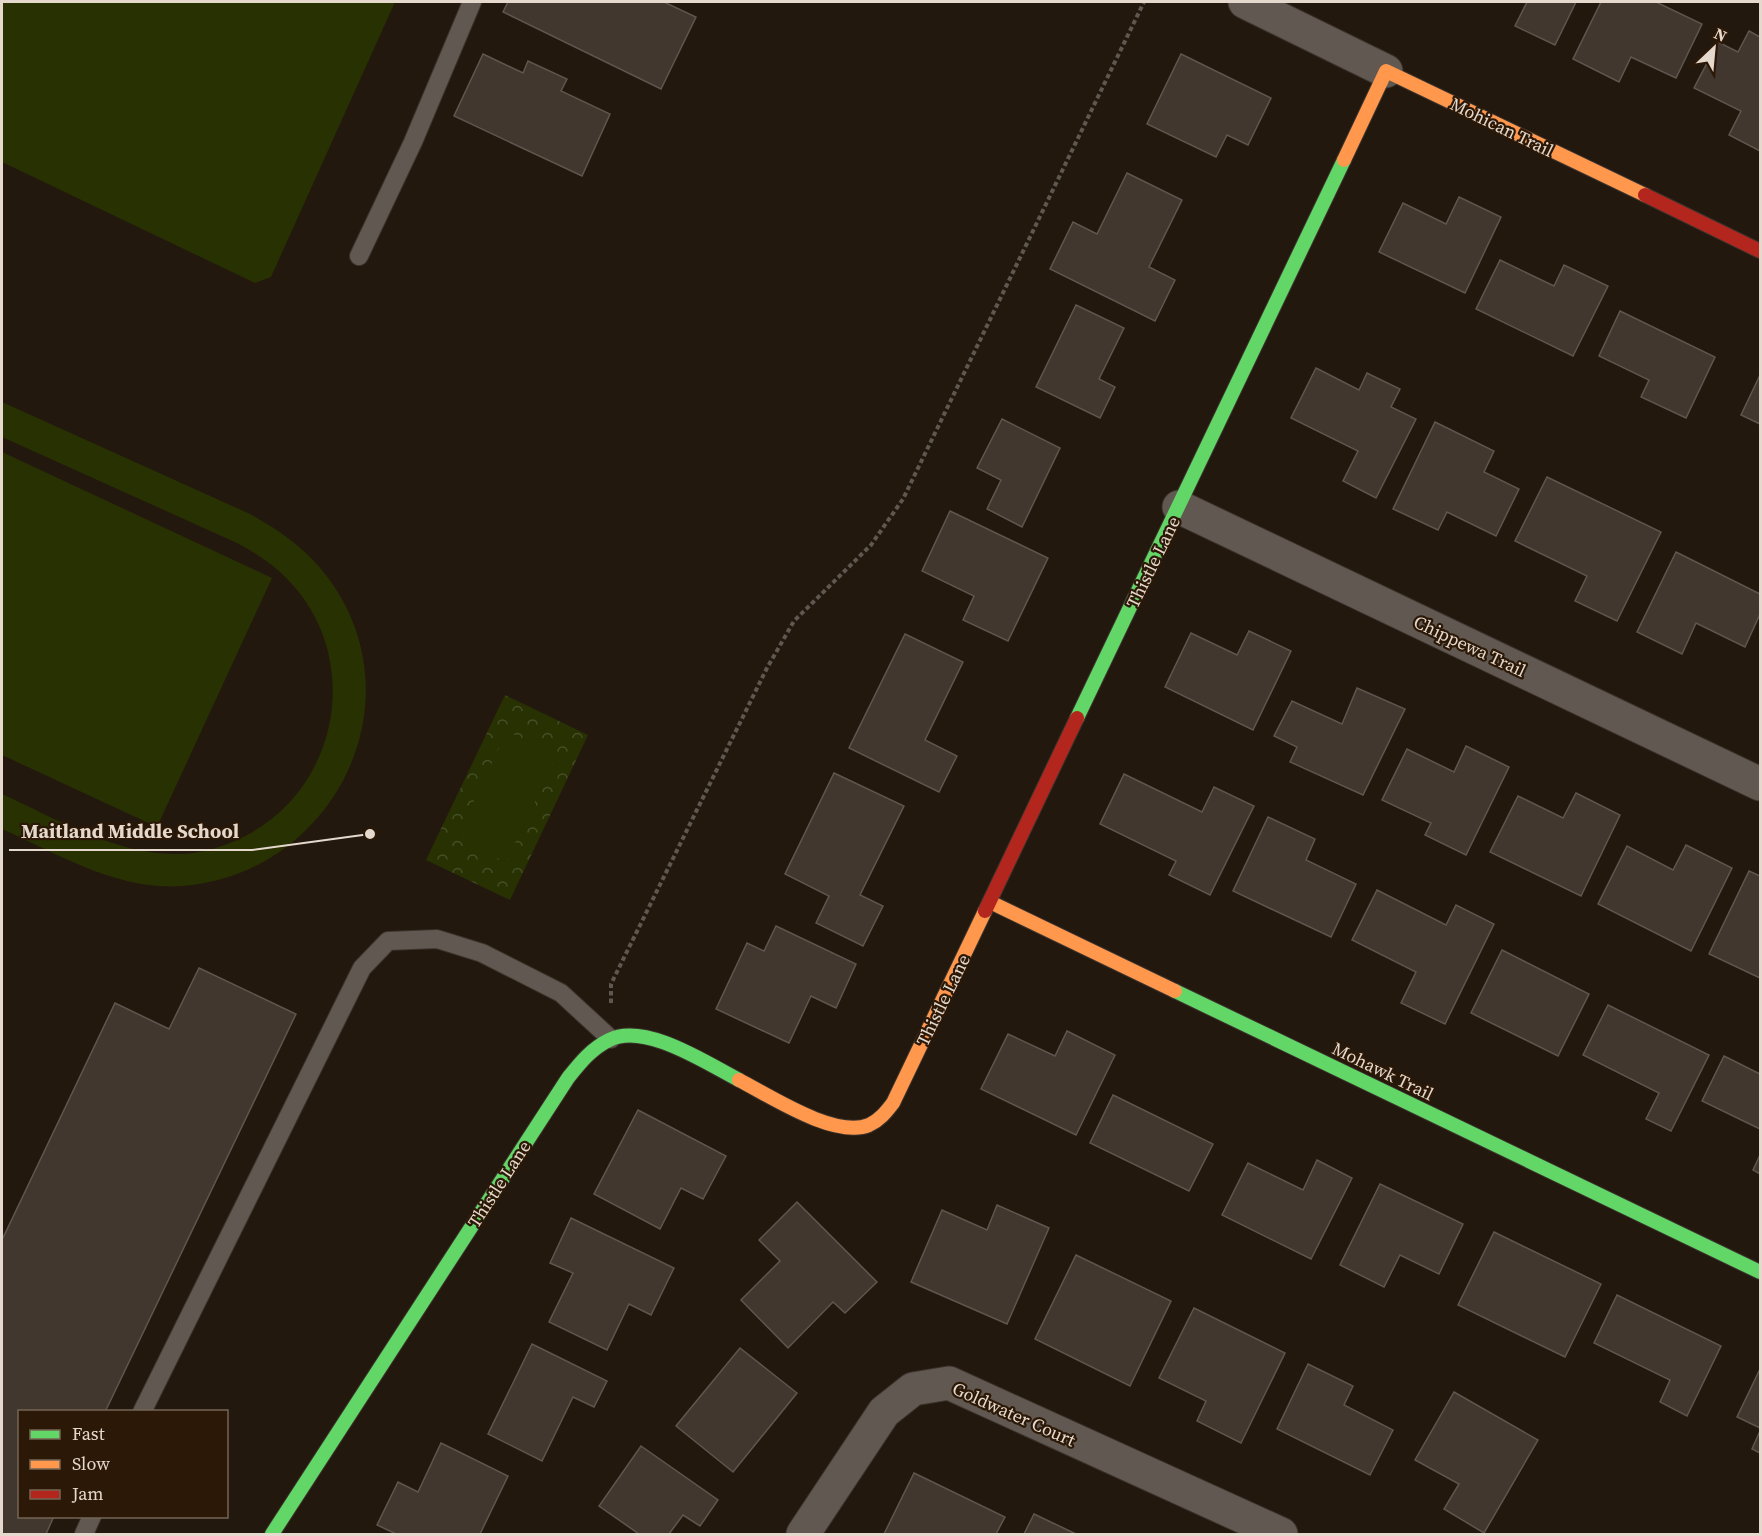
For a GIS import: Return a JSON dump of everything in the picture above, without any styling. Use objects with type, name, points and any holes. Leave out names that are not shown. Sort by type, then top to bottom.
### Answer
[{"type":"street","name":"Mohican Trail","points":[[1254,3],[1386,71],[1761,251]]},
{"type":"street","name":"Thistle Lane","points":[[272,1534],[568,1078],[588,1054],[611,1039],[643,1035],[676,1047],[819,1121],[842,1128],[864,1127],[877,1121],[893,1103],[1386,71]]},
{"type":"street","name":"Chippewa Trail","points":[[1179,507],[1761,784]]},
{"type":"street","name":"Mohawk Trail","points":[[990,903],[1761,1272]]},
{"type":"street","name":"Goldwater Court","points":[[803,1534],[884,1412],[913,1389],[949,1383],[1281,1534]]},
{"type":"lane","points":[[359,256],[413,142],[472,2]]},
{"type":"lane","points":[[143,1410],[352,987],[362,968],[388,941],[437,939],[482,953],[561,993],[611,1039]]},
{"type":"lane","points":[[84,1534],[91,1518]]},
{"type":"path","points":[[611,1039],[611,984],[767,668],[794,621],[871,544],[903,500],[1144,2]]},
{"type":"green space","points":[[2,2],[395,2],[271,277],[255,283],[2,162]]},
{"type":"green space","points":[[2,402],[250,514],[288,538],[321,569],[351,617],[365,669],[363,720],[349,769],[322,813],[284,849],[237,874],[182,886],[158,886],[135,883],[89,869],[2,829],[2,794],[86,833],[130,848],[176,854],[199,852],[242,838],[262,826],[288,804],[308,777],[323,748],[331,716],[333,683],[328,650],[316,619],[297,590],[277,570],[237,543],[2,437]]},
{"type":"green space","points":[[2,452],[272,578],[157,827],[2,755]]},
{"type":"green space","points":[[505,695],[588,735],[510,900],[426,860]]},
{"type":"green space","points":[[507,731],[557,755],[506,862],[456,839]]},
{"type":"building","points":[[508,2],[664,2],[696,17],[661,89],[503,12]]},
{"type":"building","points":[[1527,2],[1576,2],[1555,45],[1515,26]]},
{"type":"building","points":[[1601,2],[1656,2],[1702,24],[1676,78],[1631,57],[1619,82],[1573,59]]},
{"type":"building","points":[[1749,31],[1760,37],[1760,151],[1729,135],[1741,111],[1694,88],[1718,42],[1738,52]]},
{"type":"building","points":[[483,54],[523,73],[528,61],[567,79],[561,91],[610,114],[582,176],[454,116]]},
{"type":"building","points":[[1181,54],[1271,98],[1248,145],[1227,135],[1216,157],[1147,124]]},
{"type":"building","points":[[1127,173],[1182,200],[1149,267],[1175,280],[1155,321],[1050,269],[1073,222],[1097,234]]},
{"type":"building","points":[[1459,197],[1501,217],[1465,293],[1379,252],[1403,203],[1446,224]]},
{"type":"building","points":[[1500,260],[1554,286],[1564,265],[1608,286],[1573,356],[1476,309]]},
{"type":"building","points":[[1076,305],[1124,328],[1099,379],[1115,387],[1100,418],[1036,387]]},
{"type":"building","points":[[1620,311],[1715,357],[1686,418],[1641,397],[1649,380],[1599,356]]},
{"type":"building","points":[[1316,368],[1359,390],[1367,373],[1400,389],[1391,407],[1416,419],[1376,498],[1343,481],[1358,451],[1291,418]]},
{"type":"building","points":[[1760,375],[1760,424],[1741,415]]},
{"type":"building","points":[[1002,419],[1060,448],[1022,527],[987,509],[1001,480],[977,468]]},
{"type":"building","points":[[1435,422],[1494,451],[1484,472],[1519,489],[1496,536],[1447,512],[1438,530],[1393,509]]},
{"type":"building","points":[[1547,477],[1661,532],[1617,621],[1575,601],[1587,576],[1515,541]]},
{"type":"building","points":[[950,511],[1048,558],[1008,641],[963,620],[974,596],[922,571]]},
{"type":"building","points":[[1676,552],[1760,594],[1760,614],[1745,647],[1696,623],[1682,654],[1637,632]]},
{"type":"building","points":[[1249,631],[1291,651],[1253,730],[1165,687],[1191,633],[1237,655]]},
{"type":"building","points":[[905,634],[963,662],[925,740],[957,756],[939,792],[849,748]]},
{"type":"building","points":[[1357,688],[1405,709],[1363,795],[1290,762],[1297,747],[1274,736],[1292,701],[1342,724]]},
{"type":"building","points":[[1466,746],[1509,767],[1466,855],[1425,835],[1431,823],[1382,800],[1407,749],[1454,772]]},
{"type":"building","points":[[834,773],[904,806],[860,895],[883,906],[863,946],[816,923],[829,896],[785,874]]},
{"type":"building","points":[[1124,774],[1202,812],[1214,787],[1254,806],[1210,895],[1169,875],[1176,861],[1100,824]]},
{"type":"building","points":[[1576,793],[1620,815],[1581,896],[1490,852],[1518,796],[1563,818]]},
{"type":"building","points":[[1268,817],[1315,839],[1306,860],[1356,884],[1331,937],[1233,891]]},
{"type":"building","points":[[1686,845],[1732,868],[1691,951],[1598,904],[1627,846],[1673,870]]},
{"type":"building","points":[[1749,871],[1760,876],[1760,978],[1709,954]]},
{"type":"building","points":[[1377,890],[1446,925],[1456,905],[1494,924],[1445,1024],[1401,1003],[1416,972],[1352,940]]},
{"type":"building","points":[[776,926],[856,964],[836,1008],[811,996],[789,1043],[716,1009],[747,943],[764,951]]},
{"type":"building","points":[[1502,950],[1589,994],[1558,1056],[1471,1013]]},
{"type":"building","points":[[199,968],[296,1014],[106,1410],[18,1410],[18,1518],[53,1518],[46,1534],[2,1534],[2,1240],[115,1003],[169,1029]]},
{"type":"building","points":[[1608,1005],[1709,1055],[1671,1131],[1646,1119],[1659,1093],[1583,1055]]},
{"type":"building","points":[[1067,1031],[1115,1055],[1076,1135],[981,1089],[1008,1034],[1055,1056]]},
{"type":"building","points":[[1724,1056],[1760,1074],[1760,1129],[1702,1101]]},
{"type":"building","points":[[1113,1095],[1213,1144],[1189,1191],[1090,1143]]},
{"type":"building","points":[[638,1110],[726,1156],[703,1199],[681,1188],[660,1229],[594,1194]]},
{"type":"building","points":[[1760,1155],[1760,1174],[1753,1170]]},
{"type":"building","points":[[1317,1160],[1352,1178],[1311,1259],[1222,1215],[1248,1163],[1303,1190]]},
{"type":"building","points":[[1380,1184],[1463,1224],[1439,1274],[1400,1255],[1384,1287],[1340,1265]]},
{"type":"building","points":[[797,1202],[877,1282],[845,1313],[833,1302],[788,1348],[741,1300],[780,1261],[759,1240]]},
{"type":"building","points":[[997,1205],[1049,1228],[1007,1324],[911,1282],[942,1210],[987,1230]]},
{"type":"building","points":[[571,1218],[674,1268],[651,1315],[629,1304],[607,1350],[549,1322],[573,1273],[550,1263]]},
{"type":"building","points":[[1494,1232],[1601,1284],[1565,1357],[1458,1305]]},
{"type":"building","points":[[1076,1255],[1171,1301],[1130,1386],[1035,1339]]},
{"type":"building","points":[[1617,1295],[1721,1346],[1687,1416],[1660,1402],[1670,1380],[1594,1343]]},
{"type":"building","points":[[1194,1308],[1285,1353],[1241,1443],[1197,1421],[1206,1401],[1159,1378]]},
{"type":"building","points":[[532,1344],[607,1381],[594,1407],[573,1397],[542,1461],[488,1434]]},
{"type":"building","points":[[740,1348],[797,1393],[733,1472],[676,1426]]},
{"type":"building","points":[[1308,1364],[1353,1386],[1344,1405],[1393,1430],[1370,1475],[1277,1429]]},
{"type":"building","points":[[1760,1369],[1760,1428],[1737,1417]]},
{"type":"building","points":[[1454,1392],[1538,1440],[1484,1533],[1444,1509],[1459,1484],[1415,1460]]},
{"type":"building","points":[[1760,1431],[1760,1453],[1752,1449]]},
{"type":"building","points":[[441,1443],[508,1476],[480,1534],[396,1534],[377,1525],[398,1482],[418,1492]]},
{"type":"building","points":[[641,1446],[718,1500],[700,1526],[683,1515],[669,1534],[639,1534],[599,1506]]},
{"type":"building","points":[[914,1473],[1005,1517],[996,1534],[884,1534]]},
{"type":"building","points":[[1034,1514],[1076,1534],[1024,1534]]},
{"type":"traffic: fast","points":[[1077,718],[1344,160]]},
{"type":"traffic: fast","points":[[1175,991],[1760,1272]]},
{"type":"traffic: fast","points":[[272,1534],[568,1078],[586,1057],[609,1040],[624,1036],[640,1036],[675,1047],[739,1080]]},
{"type":"traffic: slow","points":[[1344,160],[1386,71],[1645,195]]},
{"type":"traffic: slow","points":[[990,902],[1175,991]]},
{"type":"traffic: slow","points":[[739,1080],[821,1121],[855,1128],[876,1121],[893,1103],[985,911]]},
{"type":"traffic: jam","points":[[1645,195],[1760,251]]},
{"type":"traffic: jam","points":[[985,911],[1077,718]]},
{"type":"place","name":"Maitland Middle School","points":[[370,834]]}]
